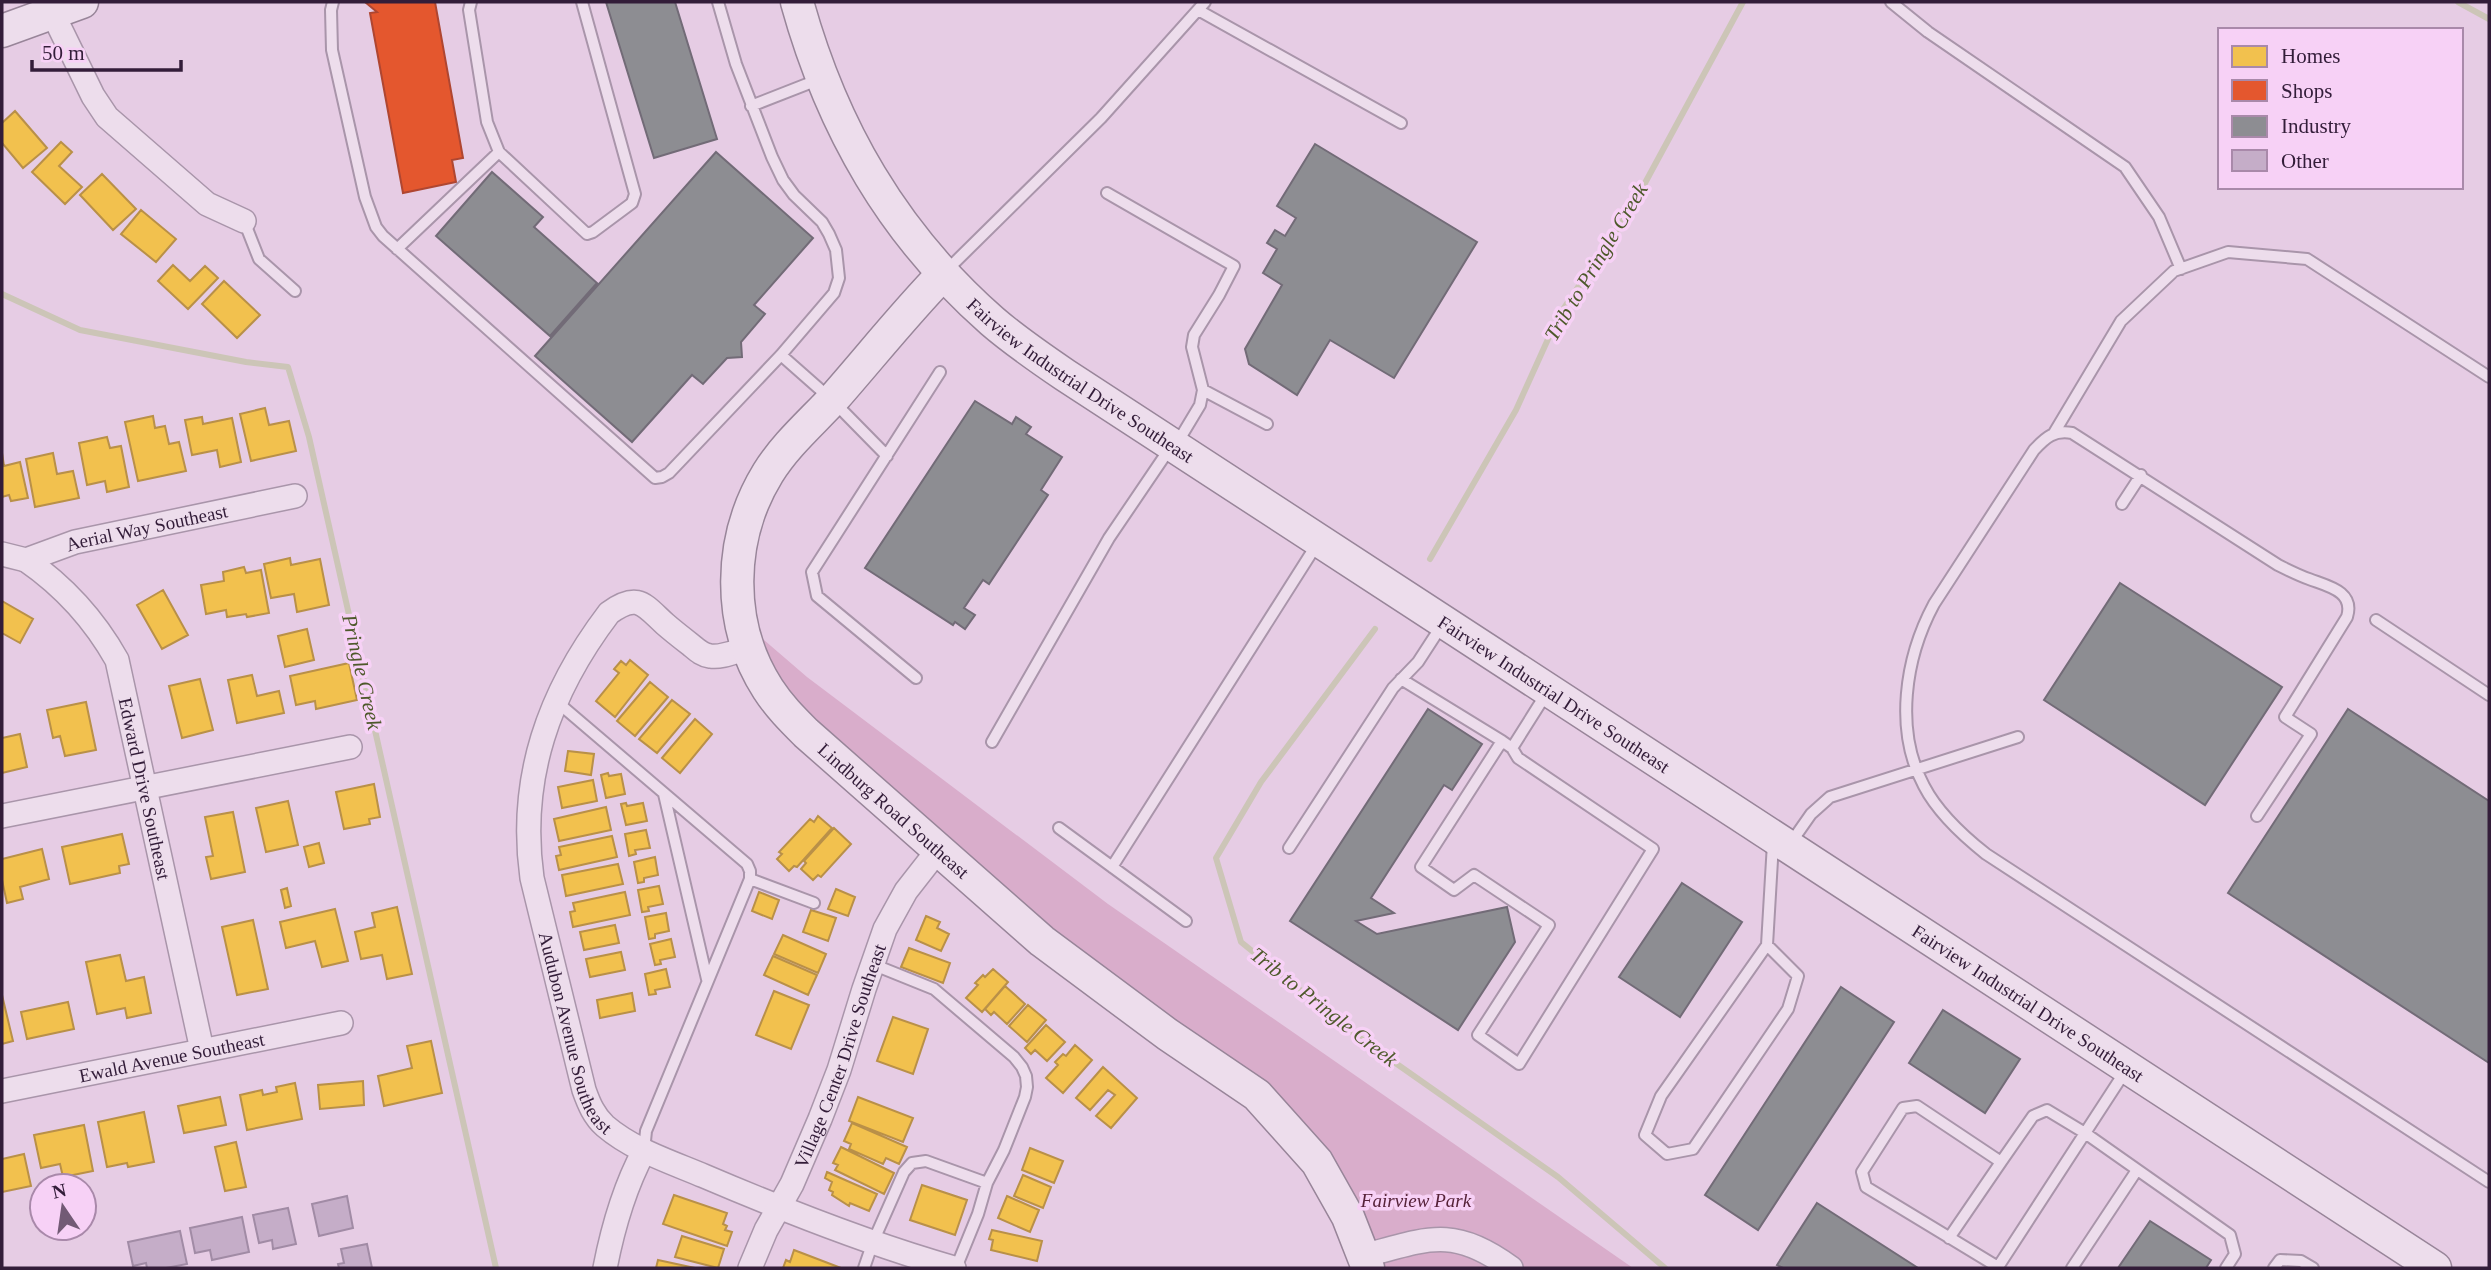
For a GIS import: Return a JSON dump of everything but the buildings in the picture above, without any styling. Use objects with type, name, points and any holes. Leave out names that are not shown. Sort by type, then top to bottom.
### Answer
[{"type":"main road","points":[[2,31],[82,2]]},
{"type":"main road","name":"Fairview Industrial Drive Southeast","points":[[797,2],[821,79],[849,139],[871,177],[902,223],[943,274],[1018,342],[1173,446],[2435,1268]]},
{"type":"main road","name":"Lindburg Road Southeast","points":[[943,274],[789,446],[758,490],[744,528],[737,576],[741,620],[748,648],[768,689],[790,717],[938,850],[1083,973],[1258,1095],[1317,1162],[1348,1217],[1366,1262]]},
{"type":"street","points":[[53,13],[93,96],[107,117],[207,204],[244,221]]},
{"type":"street","name":"Aerial Way Southeast","points":[[26,560],[75,542],[295,496]]},
{"type":"street","points":[[2,554],[26,560]]},
{"type":"street","name":"Edward Drive Southeast","points":[[26,560],[53,578],[86,612],[103,634],[117,660],[202,1050]]},
{"type":"street","name":"Audubon Avenue Southeast","points":[[748,648],[718,656],[701,653],[648,607],[640,603],[617,607],[609,613],[574,664],[545,727],[530,787],[527,845],[532,878],[590,1106],[607,1128],[644,1151],[779,1208],[955,1268]]},
{"type":"street","points":[[2,816],[350,747]]},
{"type":"street","name":"Village Center Drive Southeast","points":[[750,1268],[792,1184],[839,1070],[885,929],[897,906],[938,850]]},
{"type":"street","name":"Ewald Avenue Southeast","points":[[2,1091],[341,1023]]},
{"type":"street","points":[[605,1268],[622,1200],[631,1174],[644,1151]]},
{"type":"street","points":[[1366,1262],[1427,1239],[1453,1240],[1478,1246],[1511,1268]]},
{"type":"lane","points":[[333,2],[332,50],[365,197],[376,228],[655,478],[669,473],[781,355],[834,293],[839,278],[836,250],[821,222],[783,180],[751,106],[718,2]]},
{"type":"lane","points":[[471,2],[469,10],[487,122],[499,152],[587,234],[635,199],[635,194],[582,2]]},
{"type":"lane","points":[[1891,2],[1928,32],[2125,167],[2159,217],[2181,269]]},
{"type":"lane","points":[[943,274],[1101,118],[1201,6],[1401,124]]},
{"type":"lane","points":[[751,106],[821,79]]},
{"type":"lane","points":[[397,249],[499,152]]},
{"type":"lane","points":[[992,742],[1109,538],[1200,405],[1203,390],[1192,347],[1194,334],[1234,266],[1107,193]]},
{"type":"lane","points":[[244,221],[259,259],[295,291]]},
{"type":"lane","points":[[2489,377],[2306,259],[2228,252],[2174,271],[2121,321],[2054,433],[2034,450],[1934,604],[1921,629],[1909,668],[1907,699],[1908,730],[1916,769],[1935,804],[1958,830],[1986,854],[2489,1182]]},
{"type":"lane","points":[[781,355],[832,400],[887,456]]},
{"type":"lane","points":[[916,678],[817,596],[812,572],[940,372]]},
{"type":"lane","points":[[1203,390],[1267,424]]},
{"type":"lane","points":[[2054,433],[2072,433],[2278,565],[2334,588],[2344,595],[2348,602],[2350,609],[2347,617],[2285,717],[2311,734],[2257,816]]},
{"type":"lane","points":[[2122,504],[2141,475]]},
{"type":"lane","points":[[1112,867],[1319,541]]},
{"type":"lane","points":[[2376,620],[2489,695]]},
{"type":"lane","points":[[1289,848],[1393,688],[1418,662],[1444,623]]},
{"type":"lane","points":[[1401,679],[1502,741],[1512,748],[1518,758],[1653,849],[1519,1064],[1478,1035],[1549,925],[1474,875],[1454,890],[1421,867],[1502,741]]},
{"type":"lane","points":[[1512,748],[1548,691]]},
{"type":"lane","points":[[556,701],[747,864],[750,871],[750,879],[646,1131],[644,1151]]},
{"type":"lane","points":[[1767,945],[1798,976],[1788,1009],[1693,1149],[1667,1154],[1644,1135],[1661,1096],[1767,945],[1781,841],[1830,797],[2018,737]]},
{"type":"lane","points":[[664,794],[707,980]]},
{"type":"lane","points":[[1059,828],[1186,921]]},
{"type":"lane","points":[[750,879],[814,903]]},
{"type":"lane","points":[[872,964],[934,989],[1014,1057],[1022,1067],[1027,1087],[1025,1097],[1004,1150],[987,1183],[978,1214],[955,1268]]},
{"type":"lane","points":[[2001,1162],[1917,1106],[1903,1108],[1862,1172],[1866,1187],[1998,1268],[2127,1067]]},
{"type":"lane","points":[[1949,1238],[2033,1116],[2047,1110],[2085,1133],[2230,1236],[2235,1254],[2226,1268]]},
{"type":"lane","points":[[864,1268],[904,1172],[912,1164],[926,1161],[987,1183]]},
{"type":"lane","points":[[2072,1268],[2137,1170]]},
{"type":"lane","points":[[2274,1268],[2280,1260],[2301,1261],[2313,1268]]},
{"type":"green space","name":"Fairview Park","points":[[741,620],[807,677],[1108,904],[1633,1268],[1368,1268],[1317,1162],[806,733]]},
{"type":"waterway","name":"Trib to Pringle Creek","points":[[1430,559],[1516,410],[1558,317],[1632,207],[1743,2]]},
{"type":"waterway","name":"Trib to Pringle Creek","points":[[2458,2],[2489,19]]},
{"type":"waterway","name":"Pringle Creek","points":[[2,294],[80,330],[246,362],[288,367],[309,437],[496,1268]]},
{"type":"waterway","name":"Trib to Pringle Creek","points":[[1375,629],[1261,782],[1216,858],[1241,942],[1357,1036],[1558,1177],[1665,1268]]}]
